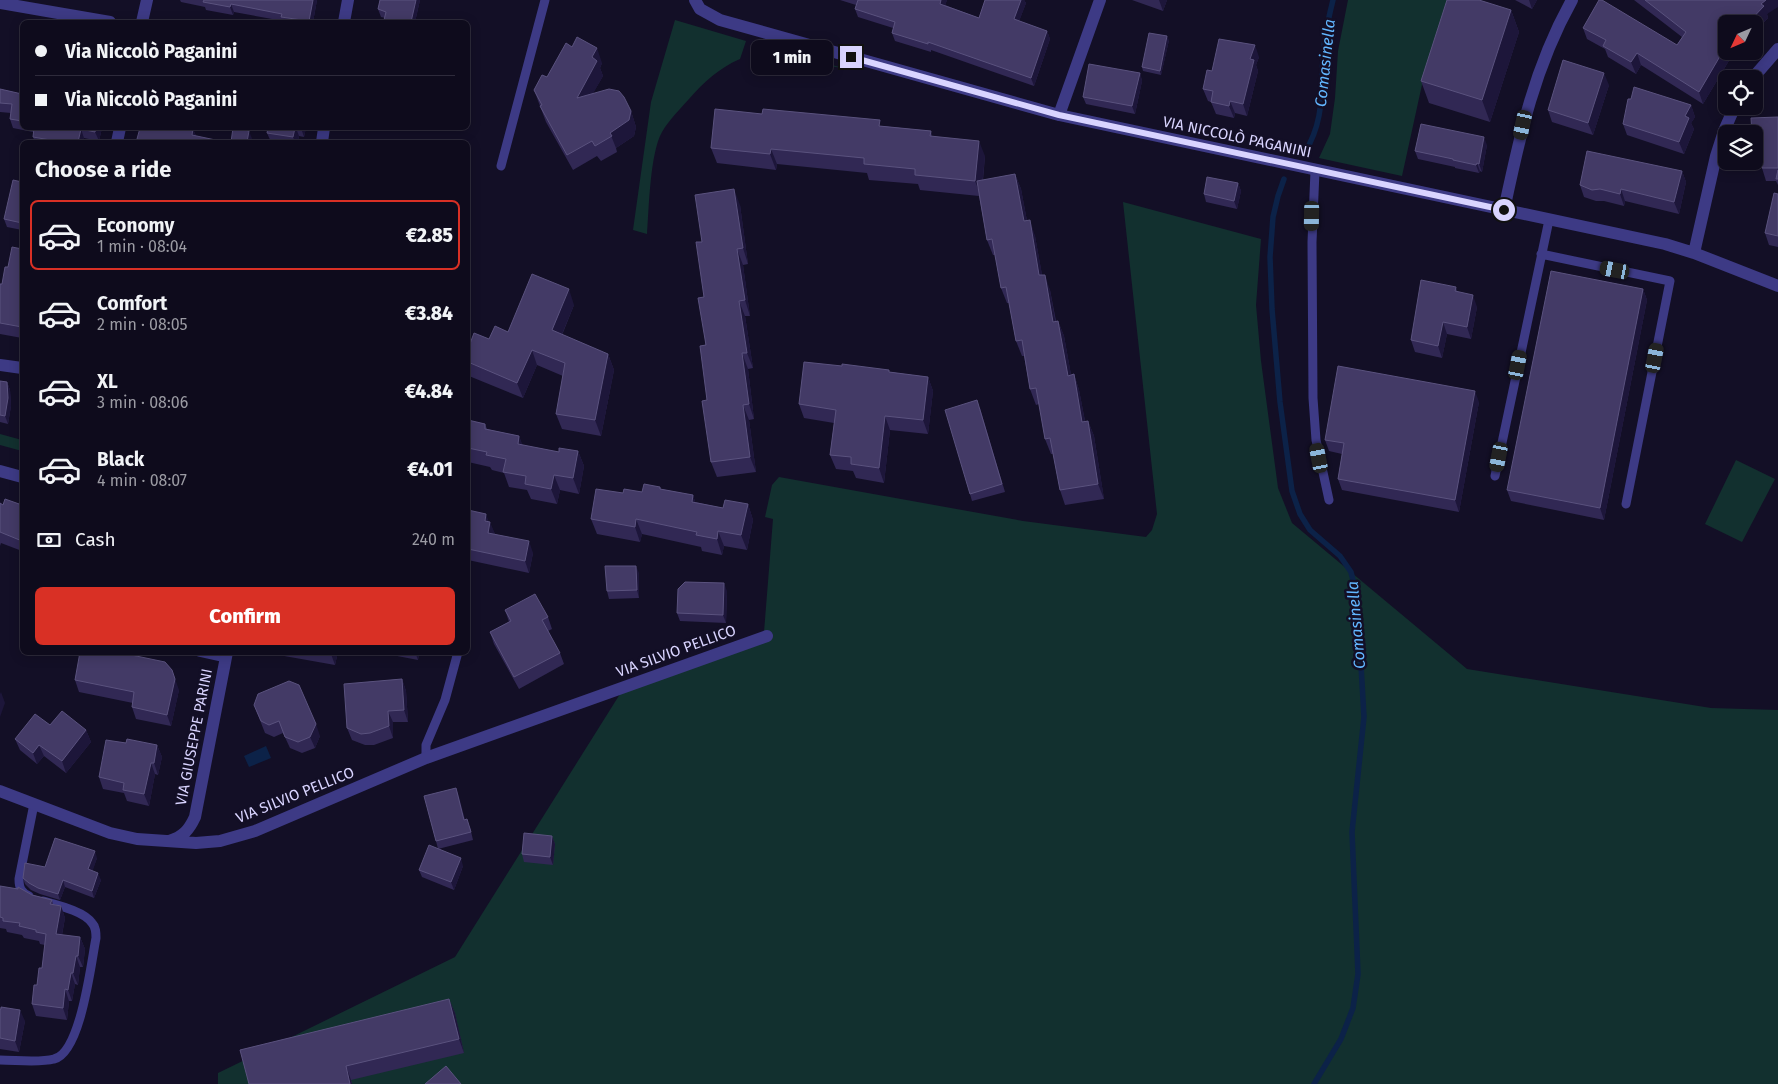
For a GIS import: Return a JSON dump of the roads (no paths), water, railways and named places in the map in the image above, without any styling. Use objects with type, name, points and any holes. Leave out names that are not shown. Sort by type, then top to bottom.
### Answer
[{"type":"street","points":[[142,20],[147,0]]},
{"type":"street","points":[[344,20],[348,0]]},
{"type":"street","points":[[1059,115],[1100,0]]},
{"type":"street","points":[[1504,210],[1523,125],[1536,80],[1549,44],[1572,0]]},
{"type":"street","points":[[0,2],[99,20]]},
{"type":"street","name":"VIA NICCOLÒ PAGANINI","points":[[695,2],[700,9],[720,20],[1059,115],[1665,244],[1694,253],[1778,286]]},
{"type":"street","points":[[1760,70],[1778,49]]},
{"type":"street","points":[[1694,253],[1716,156],[1730,115]]},
{"type":"street","points":[[0,365],[20,368]]},
{"type":"street","points":[[0,471],[20,476]]},
{"type":"street","name":"VIA SILVIO PELLICO","points":[[0,791],[110,833],[137,839],[166,842],[196,843],[220,841],[255,831],[426,758],[767,636]]},
{"type":"street","name":"VIA GIUSEPPE PARINI","points":[[166,842],[179,838],[190,829],[195,818],[226,655]]},
{"type":"lane","points":[[501,166],[545,0]]},
{"type":"lane","points":[[1315,171],[1312,242],[1313,398],[1316,440],[1329,500]]},
{"type":"lane","points":[[1495,476],[1549,220]]},
{"type":"lane","points":[[1541,254],[1670,281],[1626,504]]},
{"type":"lane","points":[[426,758],[426,745],[445,700],[457,655]]},
{"type":"lane","points":[[0,1060],[55,1059],[63,1055],[74,1039],[78,1028],[96,938],[92,922],[82,915],[28,896],[19,887],[20,869],[34,804]]},
{"type":"water","points":[[266,746],[271,758],[249,767],[244,756]]},
{"type":"waterway","name":"Comasinella","points":[[1304,154],[1312,139],[1320,111],[1323,54],[1333,0]]},
{"type":"waterway","name":"Comasinella","points":[[1284,179],[1273,217],[1270,257],[1272,309],[1280,402],[1292,491],[1300,514],[1310,530],[1340,556],[1351,572],[1357,596],[1364,717],[1352,832],[1358,974],[1353,1008],[1341,1039],[1314,1084]]}]
